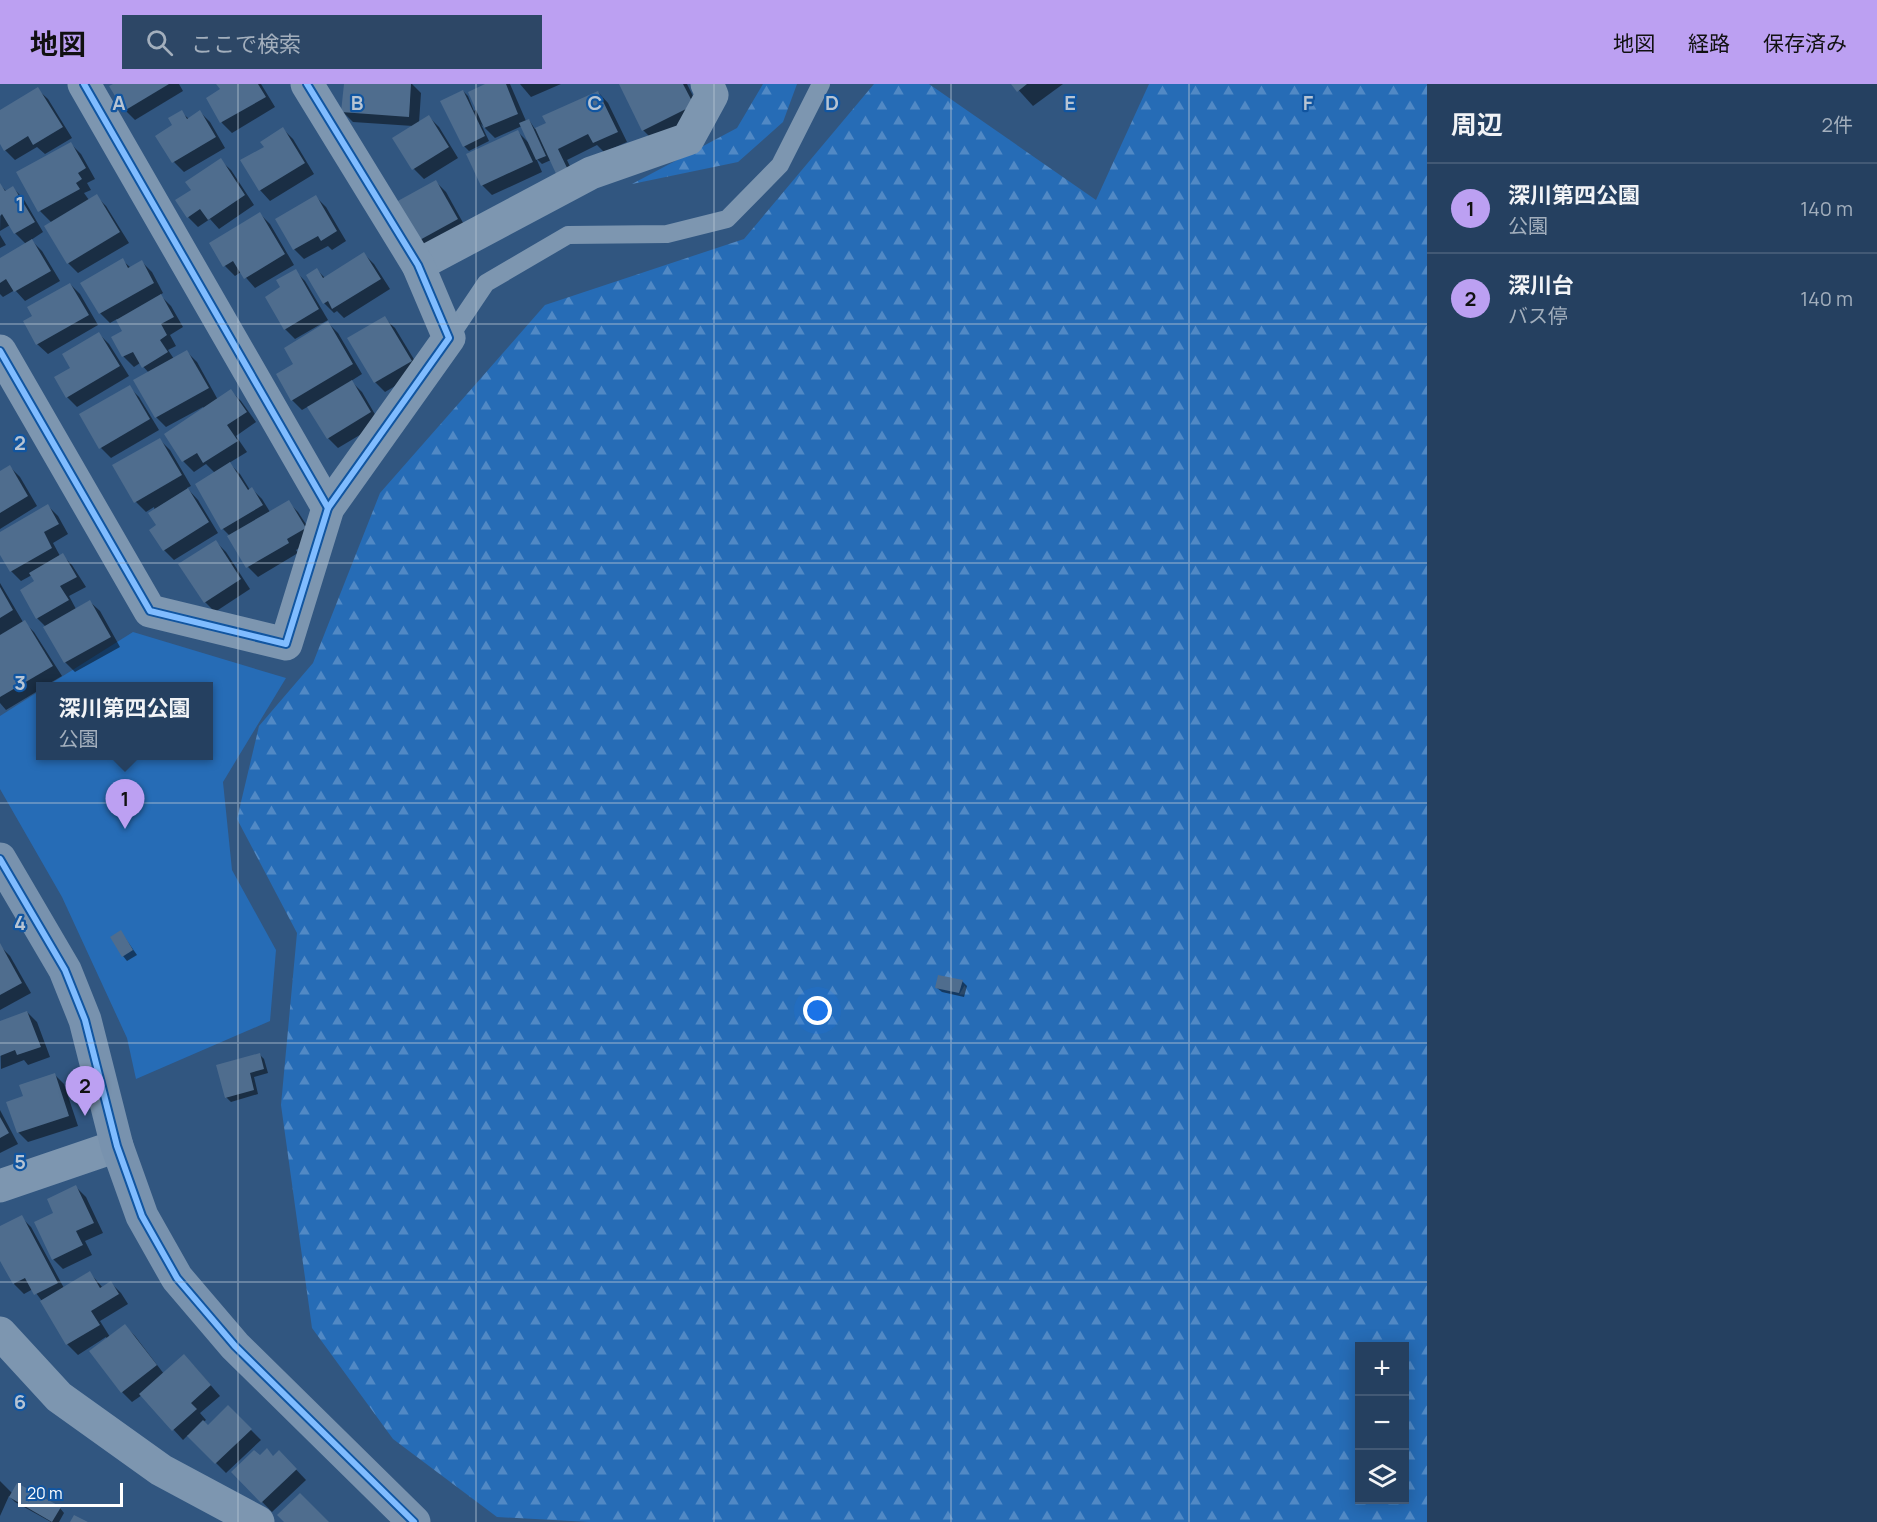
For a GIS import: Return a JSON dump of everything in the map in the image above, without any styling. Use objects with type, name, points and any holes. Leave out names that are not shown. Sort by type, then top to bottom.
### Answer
[{"type":"street","points":[[84,84],[327,508]]},
{"type":"street","points":[[0,351],[150,611],[286,644],[327,508],[448,338],[418,265],[307,84]]},
{"type":"street","points":[[418,265],[591,173],[688,139],[712,95],[707,84]]},
{"type":"street","points":[[0,860],[65,970],[84,1020],[117,1146],[142,1216],[177,1278],[235,1346],[414,1522]]},
{"type":"street","points":[[0,1186],[117,1146]]},
{"type":"street","points":[[0,1334],[59,1397],[161,1470],[258,1522]]},
{"type":"lane","points":[[448,338],[486,283],[568,236],[667,234],[727,219],[780,165],[821,84]]},
{"type":"green space","points":[[763,84],[797,84],[783,122],[738,162],[632,184],[737,128]]},
{"type":"green space","points":[[874,84],[929,84],[1096,200],[1149,84],[1427,84],[1427,1522],[589,1522],[497,1517],[393,1439],[312,1328],[281,1105],[297,933],[237,819],[259,726],[313,663],[380,493],[545,305],[744,239]]},
{"type":"green space","points":[[133,632],[286,678],[223,782],[232,870],[276,950],[270,1021],[136,1079],[127,1038],[62,897],[0,789],[0,716],[36,693],[36,760],[213,760],[213,682],[53,682]]},
{"type":"building","points":[[113,84],[169,84],[124,111],[109,86]]},
{"type":"building","points":[[216,84],[258,84],[266,97],[220,123],[206,98],[220,89]]},
{"type":"building","points":[[344,84],[411,84],[409,117],[341,112]]},
{"type":"building","points":[[485,84],[506,84],[518,114],[484,128],[468,92]]},
{"type":"building","points":[[619,84],[683,84],[694,105],[642,131]]},
{"type":"building","points":[[1011,84],[1027,84],[1017,92]]},
{"type":"building","points":[[38,87],[63,127],[33,145],[28,136],[4,151],[0,144],[0,110]]},
{"type":"building","points":[[463,90],[485,136],[463,147],[440,101]]},
{"type":"building","points":[[598,91],[618,132],[593,143],[588,134],[558,149],[569,172],[558,178],[535,128],[546,123],[542,116]]},
{"type":"building","points":[[182,110],[187,119],[200,110],[216,137],[172,163],[155,136],[172,125],[168,118]]},
{"type":"building","points":[[429,115],[449,147],[412,170],[392,138]]},
{"type":"building","points":[[529,119],[546,156],[536,160],[519,123]]},
{"type":"building","points":[[283,127],[305,163],[259,191],[240,160],[264,147],[260,142]]},
{"type":"building","points":[[518,130],[533,162],[481,186],[466,154]]},
{"type":"building","points":[[71,142],[86,168],[78,173],[82,179],[76,183],[80,189],[38,212],[16,172]]},
{"type":"building","points":[[221,158],[245,195],[208,220],[200,209],[187,218],[175,200],[191,190],[185,182]]},
{"type":"building","points":[[436,180],[458,219],[418,241],[396,202]]},
{"type":"building","points":[[0,183],[5,191],[13,186],[35,222],[14,234],[2,214],[0,216]]},
{"type":"building","points":[[97,194],[120,232],[67,264],[44,226]]},
{"type":"building","points":[[316,195],[337,231],[321,241],[318,236],[293,250],[275,219]]},
{"type":"building","points":[[260,212],[285,254],[244,279],[233,261],[223,267],[209,243]]},
{"type":"building","points":[[32,239],[51,271],[14,292],[6,279],[0,283],[0,258]]},
{"type":"building","points":[[364,252],[381,279],[332,309],[328,301],[323,304],[306,275],[317,268],[323,278]]},
{"type":"building","points":[[123,258],[128,268],[142,260],[154,283],[99,314],[80,283]]},
{"type":"building","points":[[296,269],[319,309],[284,330],[265,297],[280,287],[276,280]]},
{"type":"building","points":[[70,283],[89,315],[36,345],[23,321],[32,316],[27,307]]},
{"type":"building","points":[[161,294],[174,317],[161,324],[167,335],[160,340],[168,352],[142,368],[133,352],[122,357],[111,337],[122,331],[116,320]]},
{"type":"building","points":[[385,316],[412,361],[374,383],[347,338]]},
{"type":"building","points":[[328,321],[353,364],[291,401],[276,374],[293,364],[284,348]]},
{"type":"building","points":[[99,332],[120,366],[66,398],[54,377],[70,368],[62,354]]},
{"type":"building","points":[[187,350],[209,388],[155,418],[133,380]]},
{"type":"building","points":[[352,380],[371,412],[327,439],[307,407]]},
{"type":"building","points":[[130,385],[150,419],[99,449],[79,414]]},
{"type":"building","points":[[231,389],[247,412],[227,425],[238,441],[203,463],[197,453],[182,462],[164,434]]},
{"type":"building","points":[[160,438],[182,475],[134,503],[112,465]]},
{"type":"building","points":[[230,462],[248,490],[252,487],[263,505],[221,530],[195,484]]},
{"type":"building","points":[[10,465],[28,496],[0,513],[0,471]]},
{"type":"building","points":[[188,488],[209,522],[163,551],[149,530],[156,525],[148,513]]},
{"type":"building","points":[[289,500],[306,528],[287,539],[289,543],[246,568],[227,536]]},
{"type":"building","points":[[48,504],[59,524],[44,532],[52,548],[10,572],[0,555],[0,532]]},
{"type":"building","points":[[216,540],[241,579],[204,603],[178,564]]},
{"type":"building","points":[[63,553],[77,577],[60,586],[69,600],[36,619],[20,590],[34,581],[29,573]]},
{"type":"building","points":[[0,587],[13,610],[0,618]]},
{"type":"building","points":[[90,600],[111,637],[64,663],[43,627]]},
{"type":"building","points":[[25,620],[53,666],[0,697],[0,635]]},
{"type":"building","points":[[121,930],[133,950],[122,957],[110,937]]},
{"type":"building","points":[[0,943],[22,983],[0,995]]},
{"type":"building","points":[[938,975],[963,980],[959,993],[935,988]]},
{"type":"building","points":[[27,1011],[41,1047],[17,1055],[15,1050],[0,1056],[0,1021]]},
{"type":"building","points":[[260,1053],[264,1069],[250,1073],[254,1090],[225,1098],[216,1065]]},
{"type":"building","points":[[55,1073],[69,1116],[17,1133],[6,1102],[23,1096],[19,1085]]},
{"type":"building","points":[[0,1117],[9,1133],[0,1138]]},
{"type":"building","points":[[76,1185],[94,1223],[76,1231],[83,1245],[52,1260],[34,1222],[53,1213],[47,1199]]},
{"type":"building","points":[[22,1215],[58,1283],[34,1295],[25,1278],[13,1284],[0,1261],[0,1226]]},
{"type":"building","points":[[90,1271],[100,1288],[111,1281],[119,1294],[91,1311],[100,1325],[66,1345],[40,1301]]},
{"type":"building","points":[[125,1324],[157,1365],[121,1393],[89,1351]]},
{"type":"building","points":[[184,1354],[211,1385],[191,1403],[197,1409],[172,1431],[139,1394]]},
{"type":"building","points":[[228,1405],[252,1429],[215,1464],[187,1436],[203,1420],[208,1425]]},
{"type":"building","points":[[267,1448],[273,1456],[279,1450],[297,1469],[261,1503],[231,1472],[254,1450],[260,1455]]},
{"type":"building","points":[[17,1483],[61,1507],[52,1522],[9,1497]]},
{"type":"building","points":[[300,1493],[329,1522],[284,1522],[277,1515]]},
{"type":"building","points":[[74,1515],[88,1522],[70,1522]]},
{"type":"cycle path","points":[[84,84],[328,508]]},
{"type":"cycle path","points":[[0,351],[150,611],[286,644],[328,508],[449,338],[418,265],[307,84]]},
{"type":"cycle path","points":[[0,859],[65,970],[85,1020],[117,1146],[142,1216],[177,1278],[235,1346],[414,1522]]},
{"type":"place","name":"深川第四公園","points":[[125,829]]},
{"type":"place","name":"深川台","points":[[85,1116]]}]
